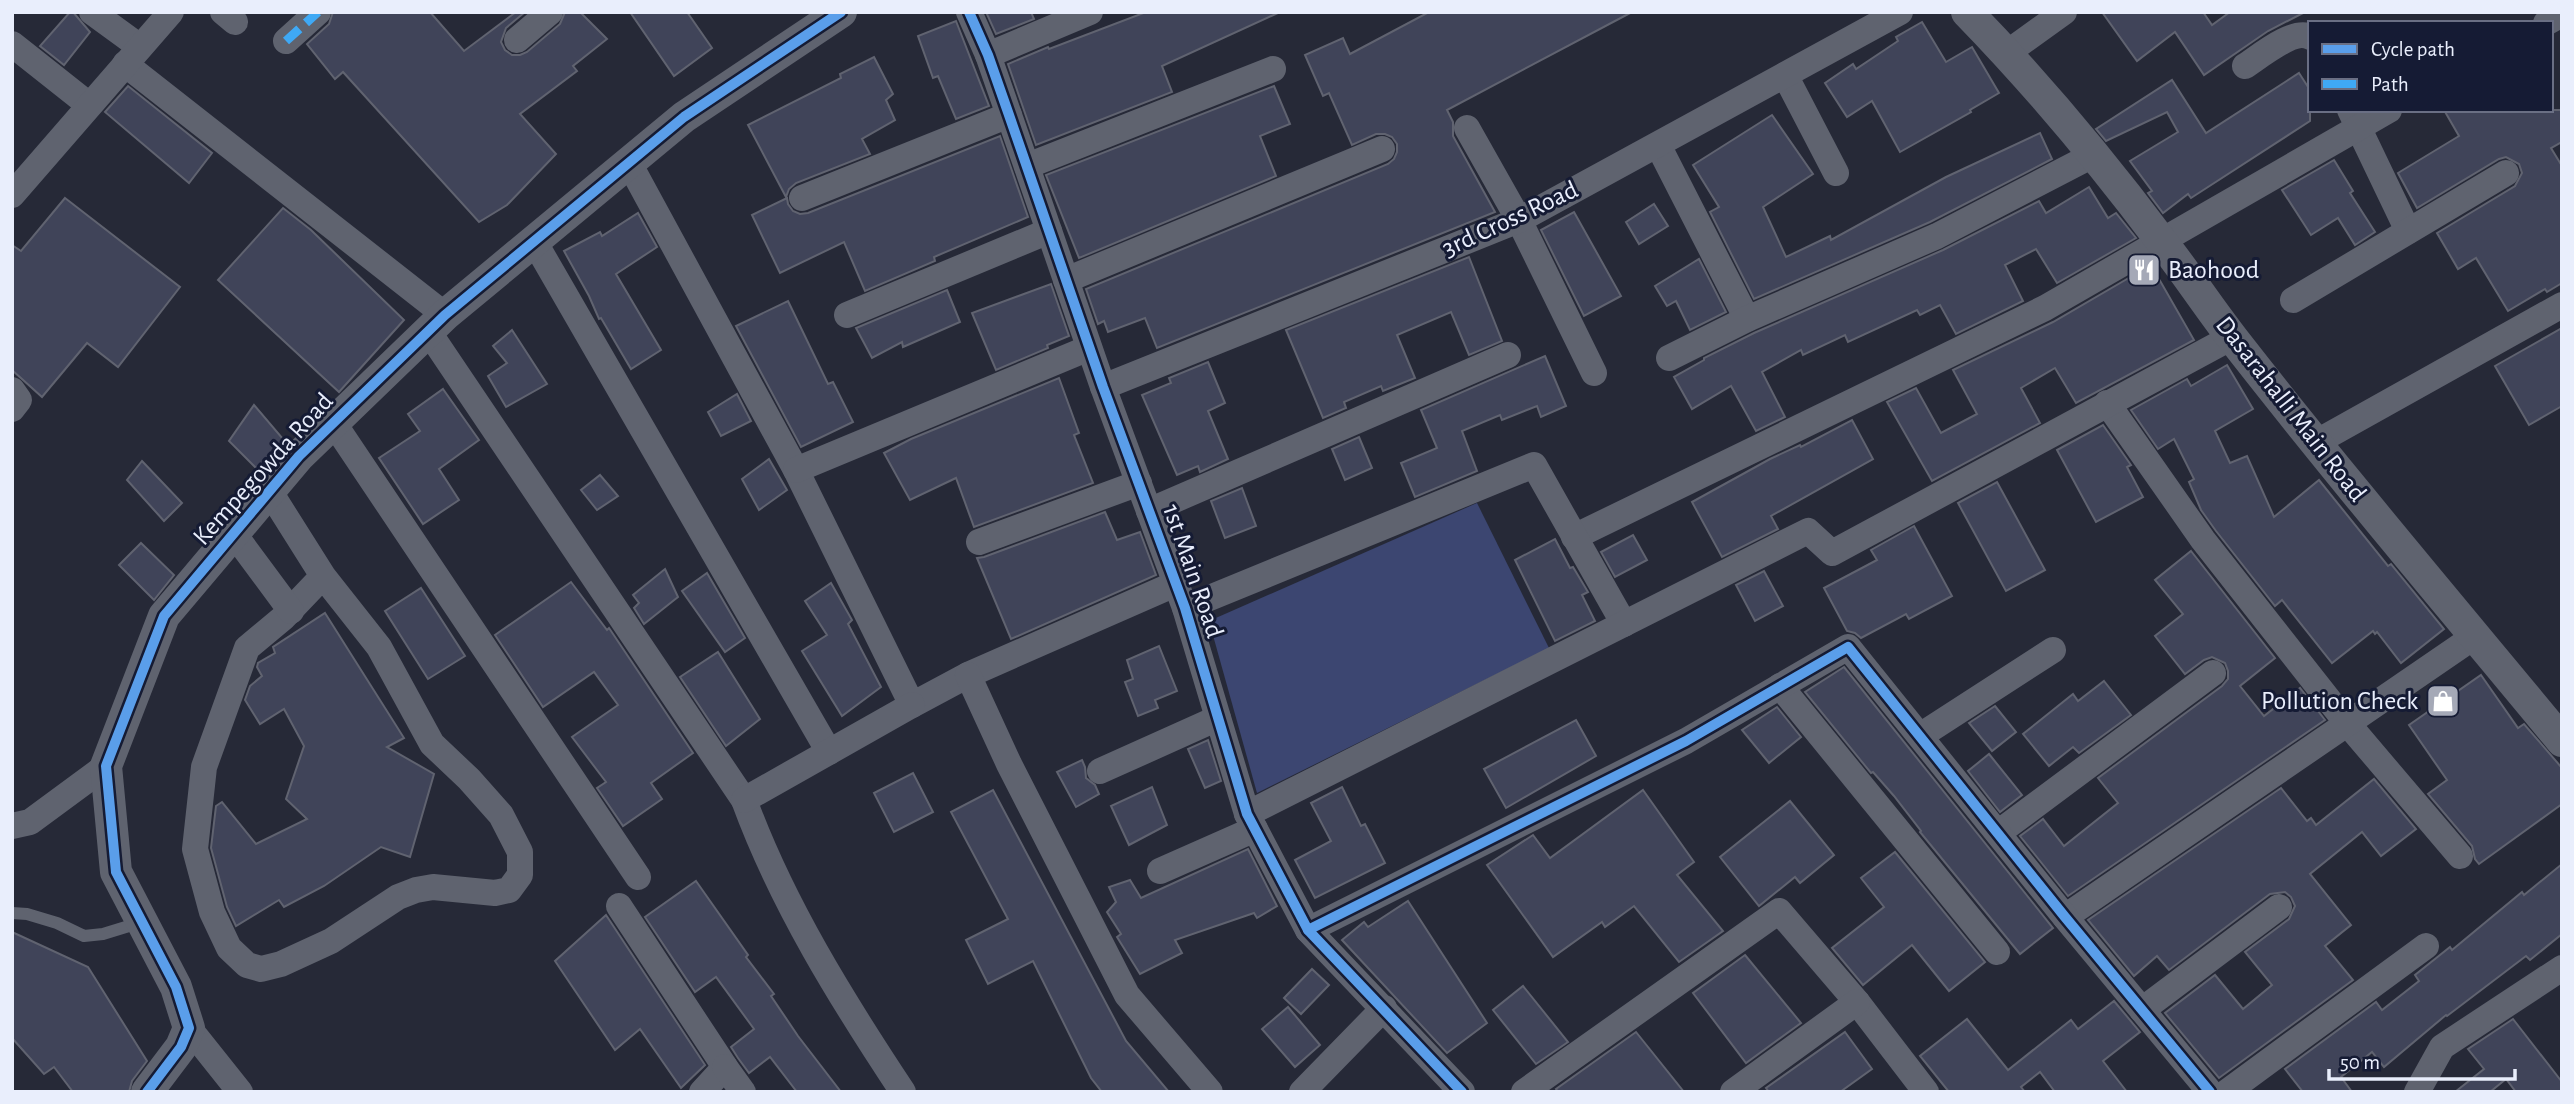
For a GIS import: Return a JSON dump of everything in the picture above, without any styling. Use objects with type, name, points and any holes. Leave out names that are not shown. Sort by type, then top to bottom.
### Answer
[{"type":"street","points":[[92,12],[133,55],[437,323],[744,800],[761,848],[844,1003],[903,1092]]},
{"type":"street","points":[[12,195],[171,12]]},
{"type":"street","points":[[286,41],[318,12]]},
{"type":"street","points":[[517,40],[550,12]]},
{"type":"street","name":"Kempegowda Road","points":[[189,1028],[176,987],[116,873],[106,766],[164,615],[299,456],[437,323],[684,117],[841,12]]},
{"type":"street","name":"1st Main Road","points":[[969,12],[988,55],[1103,387],[1185,608],[1251,821],[1308,930],[1462,1092]]},
{"type":"street","points":[[988,55],[1090,12]]},
{"type":"street","name":"3rd Cross Road","points":[[1103,387],[1520,220],[1900,12]]},
{"type":"street","name":"Dasarahalli Main Road","points":[[1967,12],[2007,53],[2093,155],[2162,241],[2232,337],[2315,443],[2562,741]]},
{"type":"street","points":[[2007,53],[2064,12]]},
{"type":"street","points":[[2245,66],[2293,36],[2308,36]]},
{"type":"street","points":[[12,44],[89,105]]},
{"type":"street","points":[[1027,166],[1273,69]]},
{"type":"street","points":[[1785,75],[1836,173]]},
{"type":"street","points":[[1574,537],[2045,308],[2162,241],[2355,119],[2381,112]]},
{"type":"street","points":[[802,198],[1009,115]]},
{"type":"street","points":[[2355,119],[2408,231]]},
{"type":"street","points":[[1467,128],[1520,220],[1594,373]]},
{"type":"street","points":[[1658,145],[1747,319]]},
{"type":"street","points":[[1066,281],[1382,149]]},
{"type":"street","points":[[1669,358],[1747,319],[1937,236],[2093,155]]},
{"type":"street","points":[[629,163],[796,470],[912,705]]},
{"type":"street","points":[[2293,300],[2506,173]]},
{"type":"street","points":[[847,315],[1049,231]]},
{"type":"street","points":[[534,241],[829,752]]},
{"type":"street","points":[[2315,443],[2562,305]]},
{"type":"street","points":[[1160,871],[1624,624],[1808,531],[1832,553],[2232,337]]},
{"type":"street","points":[[796,470],[1090,348]]},
{"type":"street","points":[[1149,511],[1508,355]]},
{"type":"street","points":[[12,390],[19,400],[12,410]]},
{"type":"street","points":[[2107,403],[2192,526],[2347,723],[2460,856]]},
{"type":"street","points":[[333,422],[638,877]]},
{"type":"street","points":[[1185,608],[1534,465],[1624,624]]},
{"type":"street","points":[[979,542],[1139,483]]},
{"type":"street","points":[[270,492],[323,576],[379,647],[432,744],[469,779],[501,815],[520,852],[520,875],[509,890],[495,893],[433,887],[416,890],[398,897],[331,942],[281,964],[261,969],[247,965],[229,948],[212,912],[195,849],[204,767],[247,648],[290,611],[323,576]]},
{"type":"street","points":[[234,534],[290,611]]},
{"type":"street","points":[[744,800],[968,675],[1175,583]]},
{"type":"street","points":[[2065,917],[2475,636]]},
{"type":"street","points":[[1308,930],[1686,741],[1848,648],[2210,1092]]},
{"type":"street","points":[[1920,736],[2053,650]]},
{"type":"street","points":[[1998,833],[2213,673]]},
{"type":"street","points":[[968,675],[1009,764],[1127,995],[1210,1092]]},
{"type":"street","points":[[1780,686],[1997,953]]},
{"type":"street","points":[[1100,771],[1218,718]]},
{"type":"street","points":[[12,826],[30,822],[106,766]]},
{"type":"street","points":[[619,906],[743,1092]]},
{"type":"street","points":[[2142,1010],[2279,907]]},
{"type":"street","points":[[1524,1092],[1779,911],[1857,1002],[1926,1092]]},
{"type":"street","points":[[2227,1092],[2426,946]]},
{"type":"street","points":[[2417,1092],[2442,1047],[2562,968]]},
{"type":"street","points":[[1734,1092],[1857,1002]]},
{"type":"street","points":[[1302,1092],[1384,1008]]},
{"type":"street","points":[[147,1092],[181,1047],[189,1028],[240,1092]]},
{"type":"street","points":[[702,1092],[725,1067]]},
{"type":"lane","points":[[12,913],[27,914],[57,923],[84,936],[103,934],[142,922]]},
{"type":"shaded area","points":[[1477,503],[1549,648],[1257,793],[1209,621]]},
{"type":"building","points":[[70,12],[73,12],[90,32],[64,65],[40,46]]},
{"type":"building","points":[[333,12],[430,12],[464,51],[516,12],[525,12],[506,28],[501,42],[505,50],[512,55],[527,52],[560,24],[565,12],[580,12],[607,39],[573,66],[577,71],[520,114],[556,154],[507,205],[479,222],[343,72],[335,79],[307,44],[329,24]]},
{"type":"building","points":[[630,12],[687,12],[712,48],[674,76]]},
{"type":"building","points":[[986,12],[1031,12],[1034,19],[996,34]]},
{"type":"building","points":[[1146,12],[1280,12],[1162,66],[1172,92],[1036,145],[1008,64]]},
{"type":"building","points":[[1429,12],[1632,12],[1447,110],[1453,122],[1453,136],[1495,212],[1157,348],[1145,318],[1108,332],[1104,321],[1098,324],[1086,289],[1388,164],[1394,159],[1397,144],[1392,137],[1385,134],[1376,134],[1352,145],[1329,93],[1323,96],[1305,55],[1343,38],[1350,54]]},
{"type":"building","points":[[2102,12],[2203,12],[2212,25],[2230,12],[2305,12],[2268,31],[2204,75],[2175,32],[2137,61]]},
{"type":"building","points":[[956,21],[989,106],[956,119],[938,76],[933,78],[918,36]]},
{"type":"building","points":[[1922,22],[1946,62],[1972,47],[1999,93],[1900,152],[1872,101],[1847,117],[1825,83],[1853,64],[1856,69],[1898,41],[1896,37]]},
{"type":"building","points":[[874,57],[893,94],[886,100],[895,120],[862,139],[870,154],[796,183],[789,189],[786,197],[748,125],[841,78],[840,74]]},
{"type":"building","points":[[2299,73],[2308,87],[2310,121],[2191,198],[2188,194],[2163,213],[2148,193],[2152,191],[2130,161],[2178,132],[2167,112],[2106,141],[2096,129],[2172,80],[2206,133]]},
{"type":"building","points":[[128,86],[212,153],[189,183],[105,112]]},
{"type":"building","points":[[1274,86],[1290,124],[1260,136],[1276,176],[1079,258],[1046,175]]},
{"type":"building","points":[[2562,110],[2562,142],[2551,148],[2562,166],[2562,283],[2547,292],[2545,289],[2508,311],[2476,258],[2458,269],[2437,233],[2515,186],[2522,173],[2519,164],[2506,157],[2499,159],[2417,208],[2398,173],[2459,136],[2445,112]]},
{"type":"building","points":[[1772,115],[1813,174],[1763,207],[1786,257],[1830,236],[1831,240],[1946,177],[2040,133],[2052,159],[1930,222],[1754,299],[1710,212],[1719,207],[1693,165]]},
{"type":"building","points":[[1000,136],[1028,217],[934,257],[935,261],[865,291],[844,242],[780,273],[752,215],[787,198],[793,211],[808,213]]},
{"type":"building","points":[[2334,160],[2353,191],[2350,193],[2375,232],[2355,245],[2338,218],[2311,235],[2282,190]]},
{"type":"building","points":[[2089,187],[2108,218],[2116,213],[2136,238],[2057,283],[2036,249],[2005,265],[2023,301],[1956,334],[1940,305],[1920,315],[1917,310],[1848,342],[1845,335],[1803,355],[1801,350],[1762,372],[1785,417],[1756,431],[1731,386],[1692,409],[1674,377],[1704,358],[1754,333],[1943,250],[2039,201],[2046,213]]},
{"type":"building","points":[[65,198],[180,287],[118,367],[87,343],[42,397],[12,370],[12,245],[21,251]]},
{"type":"building","points":[[1654,204],[1668,226],[1639,244],[1626,222]]},
{"type":"building","points":[[283,208],[311,230],[404,320],[339,392],[218,280]]},
{"type":"building","points":[[1574,212],[1621,296],[1584,316],[1541,230]]},
{"type":"building","points":[[638,213],[657,247],[616,274],[661,350],[631,369],[601,318],[599,319],[564,251],[600,232],[602,236]]},
{"type":"building","points":[[1469,257],[1502,341],[1469,355],[1451,312],[1397,335],[1415,378],[1383,391],[1381,386],[1344,402],[1346,408],[1323,418],[1286,330]]},
{"type":"building","points":[[1699,259],[1726,312],[1690,330],[1676,301],[1667,306],[1655,286]]},
{"type":"building","points":[[2151,265],[2194,340],[2076,403],[2055,368],[2021,388],[2040,423],[1932,481],[1887,402],[1916,388],[1941,433],[1977,414],[1953,370],[2053,322]]},
{"type":"building","points":[[1051,284],[1069,336],[996,370],[972,313]]},
{"type":"building","points":[[947,290],[960,322],[903,347],[902,342],[872,358],[856,328]]},
{"type":"building","points":[[788,301],[828,384],[833,382],[853,422],[801,447],[736,326]]},
{"type":"building","points":[[2562,328],[2562,406],[2529,425],[2495,366]]},
{"type":"building","points":[[512,330],[547,384],[506,407],[488,376],[507,363],[493,346]]},
{"type":"building","points":[[1545,356],[1566,406],[1541,417],[1537,406],[1502,420],[1500,415],[1462,431],[1477,471],[1415,497],[1401,463],[1437,448],[1421,410]]},
{"type":"building","points":[[1208,362],[1225,403],[1208,411],[1228,459],[1200,472],[1198,466],[1177,475],[1142,395],[1171,383],[1169,378]]},
{"type":"building","points":[[2227,365],[2253,409],[2215,431],[2230,463],[2247,456],[2274,517],[2319,480],[2388,566],[2391,564],[2444,629],[2401,663],[2377,632],[2375,634],[2373,631],[2332,663],[2282,600],[2275,606],[2201,510],[2189,482],[2194,479],[2174,439],[2158,449],[2131,410],[2187,379],[2191,386]]},
{"type":"building","points":[[1059,378],[1079,433],[1074,435],[1093,483],[974,527],[956,478],[910,500],[884,453],[911,439]]},
{"type":"building","points":[[443,389],[479,440],[439,469],[459,500],[423,524],[379,458],[420,431],[408,414]]},
{"type":"building","points":[[737,394],[751,421],[721,436],[708,412]]},
{"type":"building","points":[[254,405],[283,439],[258,470],[229,441]]},
{"type":"building","points":[[1852,420],[1873,459],[1771,516],[1778,529],[1722,557],[1692,502],[1770,459],[1800,445],[1801,447]]},
{"type":"building","points":[[2103,425],[2131,465],[2127,467],[2143,497],[2096,522],[2057,450]]},
{"type":"building","points":[[1359,437],[1372,468],[1345,480],[1332,449]]},
{"type":"building","points":[[769,459],[787,490],[759,510],[742,479]]},
{"type":"building","points":[[142,461],[182,503],[164,521],[127,480]]},
{"type":"building","points":[[600,475],[618,496],[597,510],[581,490]]},
{"type":"building","points":[[1997,482],[2045,570],[2006,591],[1958,503]]},
{"type":"building","points":[[1242,488],[1256,526],[1225,538],[1211,501]]},
{"type":"building","points":[[1105,512],[1117,540],[1140,532],[1156,575],[1011,639],[977,558]]},
{"type":"building","points":[[1914,526],[1952,596],[1909,619],[1906,614],[1861,638],[1847,631],[1824,588],[1877,560],[1871,550]]},
{"type":"building","points":[[1633,535],[1647,560],[1615,577],[1601,552]]},
{"type":"building","points":[[1555,539],[1570,568],[1573,567],[1588,592],[1582,595],[1595,621],[1555,641],[1515,560]]},
{"type":"building","points":[[141,543],[174,575],[154,600],[119,565]]},
{"type":"building","points":[[2191,551],[2275,658],[2240,686],[2264,716],[2300,688],[2325,720],[2068,896],[2020,836],[2043,819],[2064,846],[2118,803],[2098,778],[2228,679],[2225,663],[2212,657],[2185,674],[2155,636],[2183,614],[2155,580]]},
{"type":"building","points":[[665,569],[678,597],[644,624],[634,608],[639,603],[633,595]]},
{"type":"building","points":[[1764,571],[1783,606],[1755,621],[1736,585]]},
{"type":"building","points":[[707,573],[745,638],[725,652],[682,591]]},
{"type":"building","points":[[571,582],[607,630],[609,628],[693,753],[651,783],[662,799],[623,826],[597,788],[606,782],[572,737],[618,705],[594,672],[543,707],[495,635]]},
{"type":"building","points":[[831,583],[852,620],[848,624],[881,687],[842,716],[802,651],[827,635],[805,601]]},
{"type":"building","points":[[421,588],[465,656],[428,679],[385,611]]},
{"type":"building","points":[[325,613],[404,738],[387,747],[434,774],[410,857],[381,847],[324,886],[284,907],[279,900],[236,926],[227,907],[211,848],[216,806],[222,802],[256,844],[307,819],[286,799],[304,746],[284,709],[260,724],[245,700],[250,686],[262,676],[257,667],[258,663],[275,653],[273,647]]},
{"type":"building","points":[[1159,646],[1177,691],[1155,700],[1158,708],[1138,716],[1125,682],[1133,679],[1127,660]]},
{"type":"building","points":[[718,652],[760,719],[726,746],[680,677]]},
{"type":"building","points":[[1844,667],[2053,928],[2020,954],[1920,832],[1894,796],[1873,772],[1871,773],[1805,692]]},
{"type":"building","points":[[2481,675],[2518,728],[2524,724],[2562,768],[2562,804],[2479,864],[2472,846],[2428,794],[2447,780],[2409,725]]},
{"type":"building","points":[[2104,681],[2131,715],[2079,753],[2073,747],[2049,766],[2023,734],[2073,694],[2078,701]]},
{"type":"building","points":[[1995,706],[2016,732],[1992,751],[1969,723]]},
{"type":"building","points":[[1777,707],[1801,737],[1769,763],[1742,730]]},
{"type":"building","points":[[1576,720],[1596,756],[1506,808],[1484,769]]},
{"type":"building","points":[[1208,740],[1221,781],[1205,788],[1188,749]]},
{"type":"building","points":[[1989,754],[2022,795],[2000,812],[1968,771]]},
{"type":"building","points":[[1082,760],[1086,778],[1095,785],[1099,794],[1076,807],[1057,772]]},
{"type":"building","points":[[913,773],[933,812],[894,832],[874,793]]},
{"type":"building","points":[[2374,779],[2416,829],[2381,856],[2362,832],[2310,874],[2351,925],[2325,946],[2353,980],[2219,1078],[2165,1013],[2215,975],[2243,1009],[2272,985],[2245,952],[2289,919],[2295,906],[2291,897],[2285,892],[2270,894],[2169,970],[2157,956],[2134,976],[2088,920],[2281,788],[2307,821],[2311,818],[2316,825]]},
{"type":"building","points":[[1152,787],[1167,825],[1129,845],[1111,806]]},
{"type":"building","points":[[1342,787],[1361,826],[1365,824],[1385,863],[1315,898],[1295,860],[1331,841],[1311,803]]},
{"type":"building","points":[[993,790],[1126,1041],[1169,1092],[1102,1092],[1091,1078],[1033,961],[988,984],[966,940],[1008,919],[951,812]]},
{"type":"building","points":[[1643,790],[1694,862],[1677,875],[1723,931],[1679,962],[1634,906],[1605,927],[1602,922],[1553,957],[1487,865],[1533,835],[1550,858]]},
{"type":"building","points":[[1790,801],[1834,855],[1800,883],[1795,877],[1759,906],[1720,857]]},
{"type":"building","points":[[1248,849],[1277,906],[1257,918],[1254,913],[1175,940],[1182,953],[1140,974],[1117,937],[1121,934],[1107,912],[1116,902],[1109,887],[1130,880],[1141,898]]},
{"type":"building","points":[[1895,852],[1985,962],[1949,991],[1912,945],[1863,985],[1832,948],[1884,907],[1861,878]]},
{"type":"building","points":[[2562,864],[2562,934],[2530,960],[2526,956],[2446,1015],[2384,1067],[2372,1052],[2341,1077],[2352,1092],[2303,1092],[2285,1069],[2376,1002],[2382,1010],[2419,981],[2415,975],[2450,947],[2452,950],[2522,892],[2524,895]]},
{"type":"building","points":[[696,881],[774,994],[771,996],[798,1036],[841,1092],[797,1092],[770,1057],[749,1073],[738,1058],[731,1047],[754,1029],[716,977],[695,992],[645,917]]},
{"type":"building","points":[[1408,901],[1487,1023],[1447,1053],[1342,940],[1364,922],[1368,927]]},
{"type":"building","points":[[606,915],[705,1065],[681,1088],[640,1029],[615,1050],[555,961]]},
{"type":"building","points":[[12,932],[88,967],[147,1061],[132,1081],[129,1092],[73,1092],[54,1067],[44,1074],[12,1038]]},
{"type":"building","points":[[1745,955],[1801,1023],[1746,1063],[1693,993]]},
{"type":"building","points":[[1312,969],[1329,985],[1301,1014],[1284,998]]},
{"type":"building","points":[[1523,986],[1568,1042],[1536,1064],[1493,1010]]},
{"type":"building","points":[[2114,1001],[2140,1032],[2103,1061],[2127,1092],[2055,1092],[2040,1072],[2021,1087],[2025,1092],[1949,1092],[1920,1056],[1967,1019],[2008,1070],[2071,1020],[2078,1029]]},
{"type":"building","points":[[1288,1007],[1320,1045],[1295,1067],[1262,1029]]},
{"type":"building","points":[[2513,1019],[2562,1082],[2562,1092],[2516,1092],[2506,1079],[2490,1092],[2455,1092],[2484,1069],[2468,1049]]},
{"type":"building","points":[[1636,1032],[1684,1092],[1558,1092],[1556,1089]]},
{"type":"building","points":[[1845,1032],[1872,1069],[1840,1092],[1769,1092],[1766,1088]]},
{"type":"marked path","points":[[286,41],[318,12]]},
{"type":"cycle path","points":[[147,1092],[181,1047],[189,1028],[176,987],[116,872],[106,766],[164,616],[299,456],[445,315],[684,117],[841,12]]},
{"type":"cycle path","points":[[969,12],[988,55],[1103,387],[1185,608],[1247,814],[1308,930],[1462,1092]]},
{"type":"cycle path","points":[[1308,930],[1686,741],[1848,647],[2210,1092]]},
{"type":"place","name":"Baohood","points":[[2144,270]]},
{"type":"place","name":"Pollution Check","points":[[2443,701]]}]
